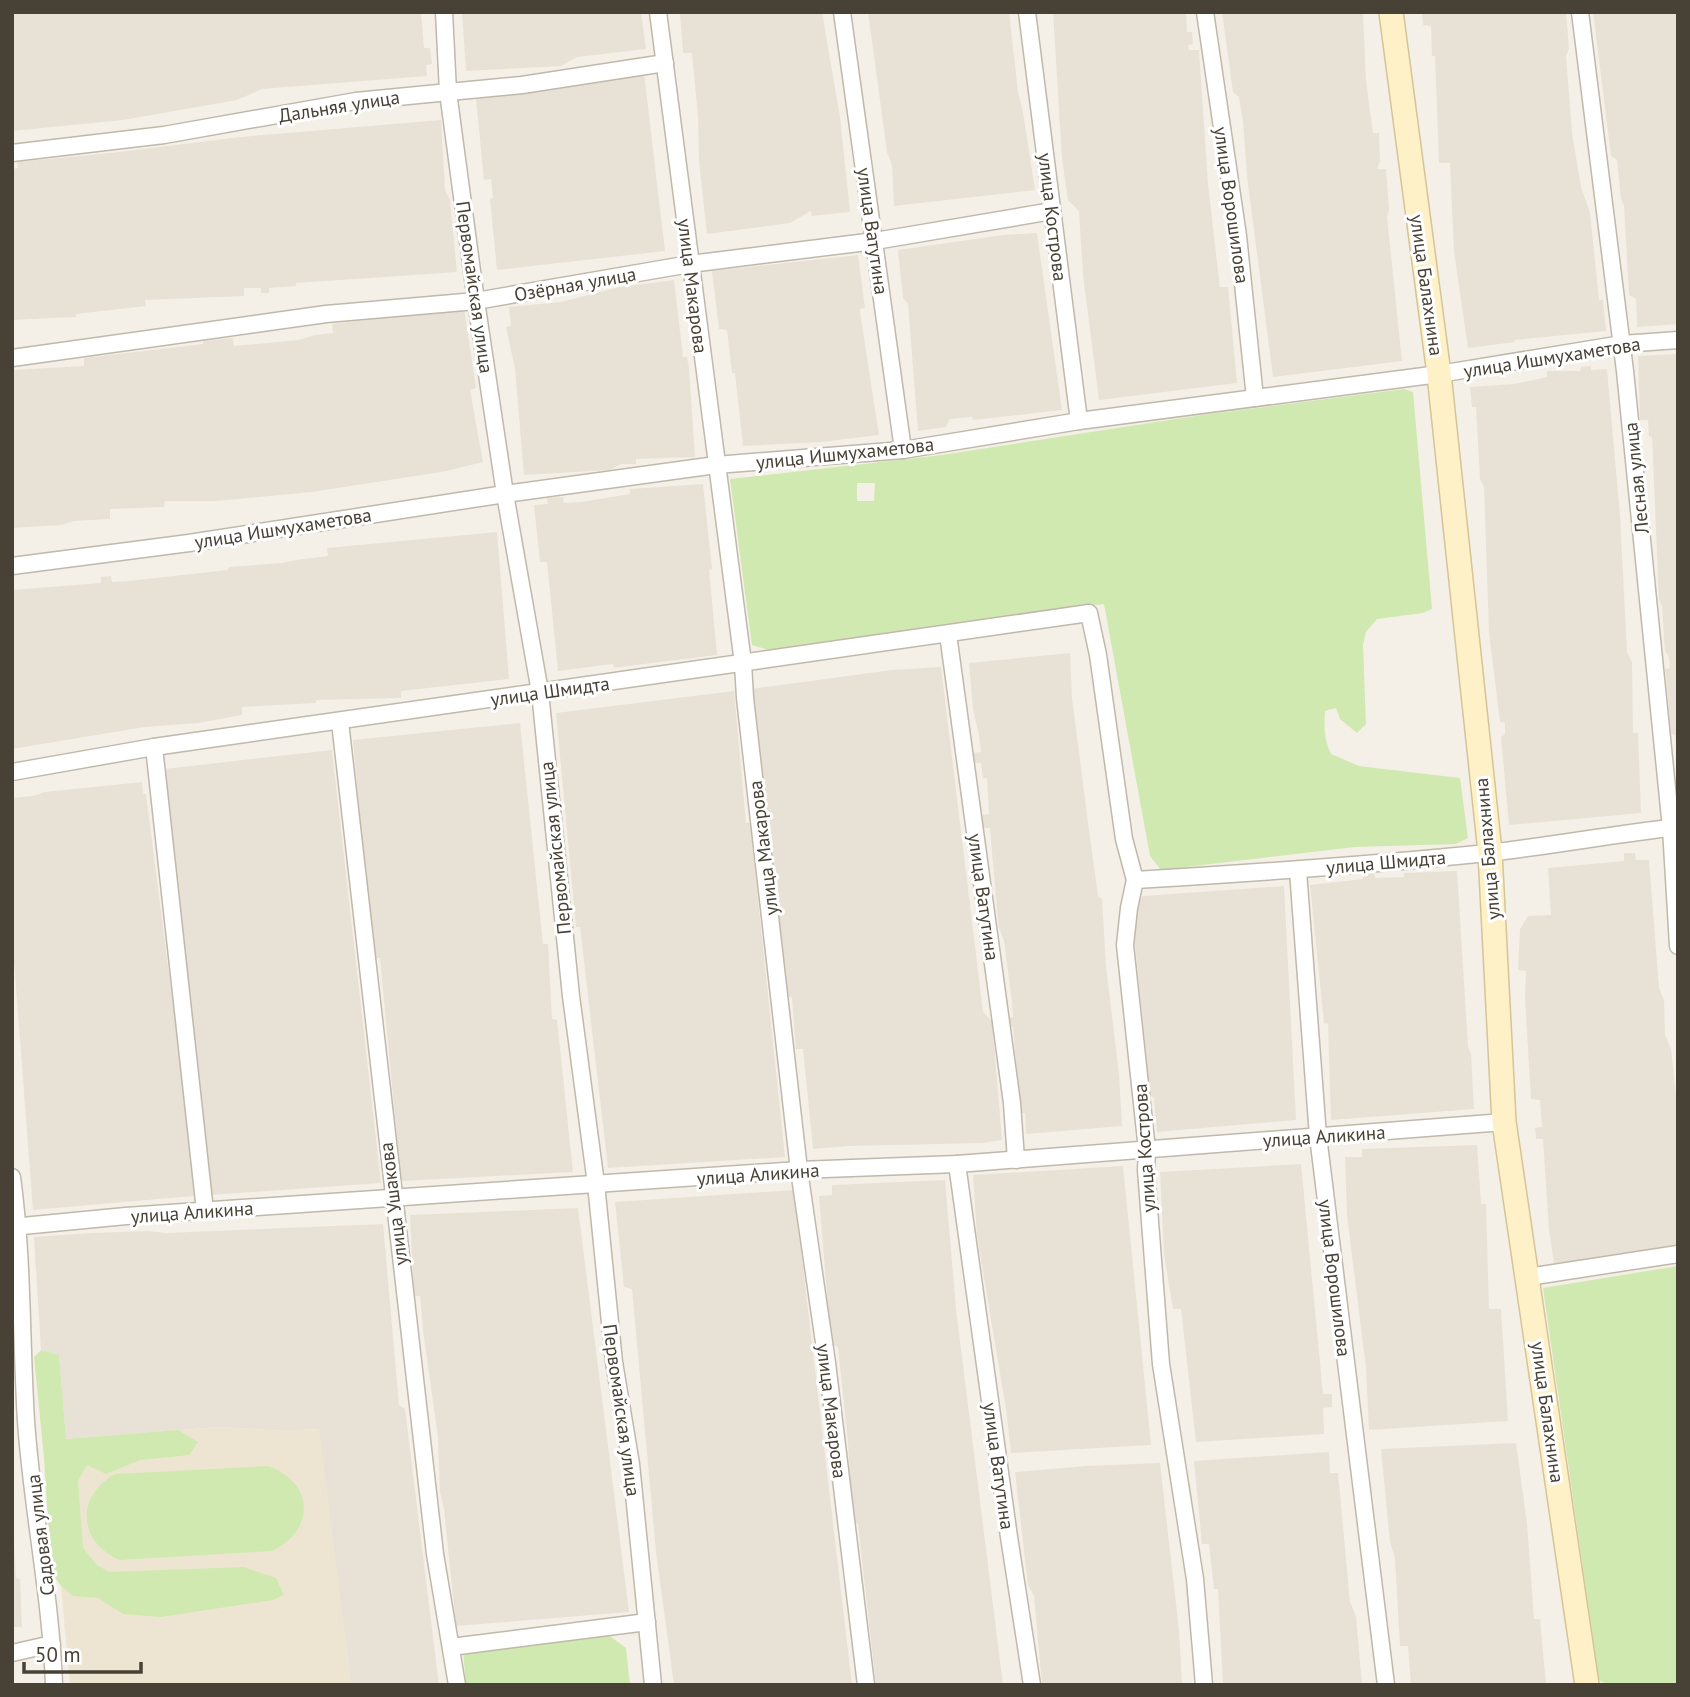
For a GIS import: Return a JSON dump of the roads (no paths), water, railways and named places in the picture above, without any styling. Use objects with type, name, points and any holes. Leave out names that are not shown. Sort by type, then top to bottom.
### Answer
[{"type":"street","name":"Первомайская улица","points":[[444,12],[448,92],[476,301],[505,494],[540,692],[571,996],[596,1184],[614,1362],[631,1464],[653,1685]]},
{"type":"street","name":"улица Макарова","points":[[658,12],[743,663],[799,1170],[827,1363],[866,1685]]},
{"type":"street","name":"улица Ватутина","points":[[842,12],[903,450]]},
{"type":"street","name":"улица Кострова","points":[[1027,12],[1079,421]]},
{"type":"street","name":"улица Ворошилова","points":[[1205,12],[1238,236],[1255,398]]},
{"type":"street","name":"улица Балахнина","points":[[1391,12],[1439,374],[1490,852],[1504,1122],[1587,1685]]},
{"type":"street","name":"Лесная улица","points":[[1580,12],[1622,344],[1674,827],[1678,946]]},
{"type":"street","name":"Дальняя улица","points":[[12,153],[164,135],[356,101],[522,85],[665,63]]},
{"type":"street","name":"Озёрная улица","points":[[12,358],[326,314],[476,301],[691,264],[875,241],[1052,211]]},
{"type":"street","name":"улица Ишмухаметова","points":[[12,566],[189,543],[505,494],[716,465],[903,450],[1079,421],[1439,374],[1622,344],[1678,340]]},
{"type":"street","name":"улица Кострова","points":[[1089,613],[1098,655],[1124,839],[1135,880],[1125,945],[1147,1150],[1146,1170],[1161,1364],[1195,1579],[1204,1685]]},
{"type":"street","name":"улица Шмидта","points":[[12,772],[155,747],[1089,613]]},
{"type":"street","name":"улица Ватутина","points":[[948,634],[1012,1103],[1016,1160]]},
{"type":"street","name":"улица Ушакова","points":[[340,722],[435,1555],[457,1685]]},
{"type":"street","points":[[155,747],[205,1211]]},
{"type":"street","name":"улица Шмидта","points":[[1135,880],[1298,870],[1490,852],[1674,827]]},
{"type":"street","name":"улица Ворошилова","points":[[1298,870],[1318,1136],[1385,1685]]},
{"type":"street","name":"улица Аликина","points":[[16,1227],[205,1211],[799,1170],[1016,1160],[1504,1122]]},
{"type":"street","name":"улица Ватутина","points":[[957,1164],[1032,1685]]},
{"type":"street","name":"Садовая улица","points":[[12,1177],[16,1227],[19,1423],[52,1644],[54,1685]]},
{"type":"street","points":[[1528,1276],[1678,1254]]},
{"type":"street","points":[[451,1647],[647,1622]]},
{"type":"street","points":[[12,1653],[52,1644]]}]
